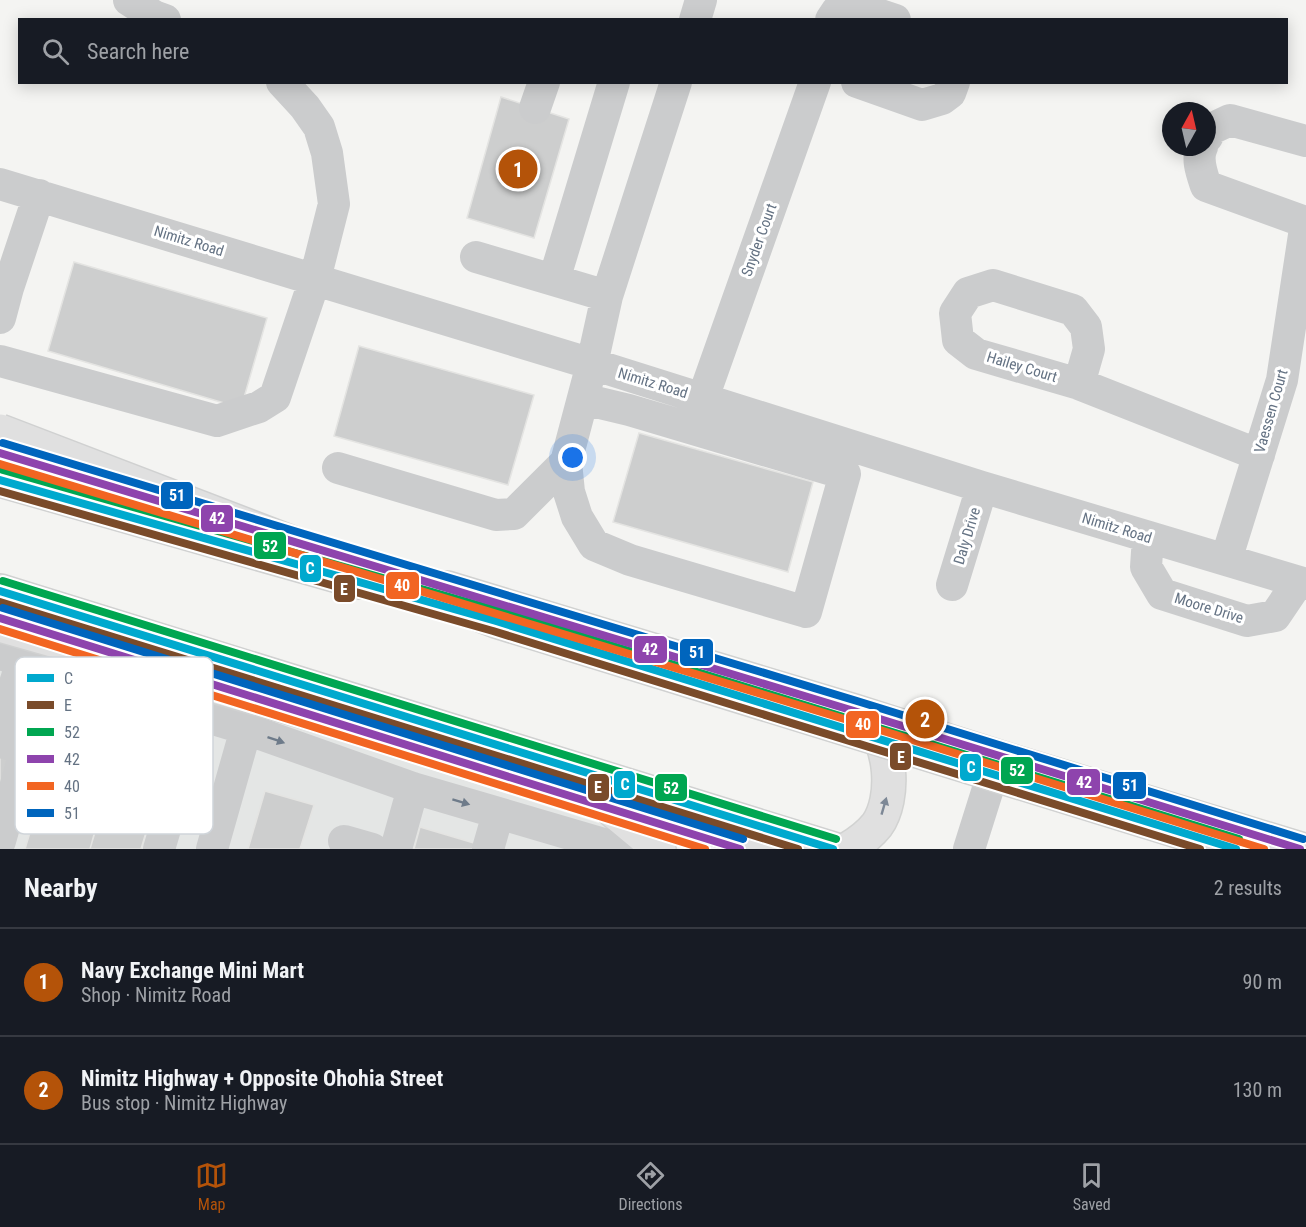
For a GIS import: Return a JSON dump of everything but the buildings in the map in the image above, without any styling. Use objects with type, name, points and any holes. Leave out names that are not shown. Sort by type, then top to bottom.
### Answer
[{"type":"main road","points":[[0,431],[496,621]]},
{"type":"main road","points":[[0,453],[854,711],[998,758],[1300,849]]},
{"type":"main road","points":[[0,480],[496,621],[1236,849]]},
{"type":"main road","points":[[0,591],[834,849]]},
{"type":"main road","points":[[0,618],[125,657]]},
{"type":"main road","points":[[0,625],[112,657]]},
{"type":"main road","points":[[213,684],[740,849]]},
{"type":"main road","points":[[213,686],[786,849]]},
{"type":"main road","points":[[848,849],[861,841],[877,824],[885,806],[889,770],[885,750],[875,727],[854,711]]},
{"type":"main road","points":[[610,808],[659,849]]},
{"type":"street","points":[[129,0],[160,18]]},
{"type":"street","points":[[696,18],[701,0]]},
{"type":"street","points":[[832,18],[837,11],[860,8],[889,18]]},
{"type":"street","points":[[0,361],[217,421],[259,407],[275,397],[315,279],[334,204],[327,153],[319,127],[305,107],[284,84]]},
{"type":"street","points":[[554,280],[613,84]]},
{"type":"street","points":[[583,399],[629,410],[845,474],[806,612],[630,560],[594,544],[574,508],[569,492],[566,462],[607,296],[675,84]]},
{"type":"street","name":"Snyder Court","points":[[703,398],[814,84]]},
{"type":"street","points":[[863,84],[922,105],[942,99],[950,93],[953,84]]},
{"type":"street","points":[[1216,127],[1230,120],[1306,141]]},
{"type":"street","name":"Vaessen Court","points":[[1199,156],[1201,173],[1206,186],[1306,222],[1282,380],[1226,560]]},
{"type":"street","name":"Nimitz Road","points":[[0,184],[703,398],[982,488],[1302,583]]},
{"type":"street","points":[[0,318],[39,195]]},
{"type":"street","points":[[476,256],[607,296]]},
{"type":"street","points":[[1079,384],[1259,456]]},
{"type":"street","points":[[338,468],[496,515],[514,514],[566,462]]},
{"type":"street","name":"Daly Drive","points":[[952,585],[982,488]]},
{"type":"street","name":"Moore Drive","points":[[1148,537],[1146,567],[1162,594],[1247,621],[1275,616],[1302,583]]},
{"type":"street","points":[[0,731],[11,657]]},
{"type":"street","points":[[213,719],[413,788],[608,847]]},
{"type":"street","points":[[212,849],[246,729]]},
{"type":"street","points":[[0,742],[15,746]]},
{"type":"street","points":[[969,849],[998,758]]},
{"type":"street","points":[[213,779],[230,785]]},
{"type":"street","points":[[0,842],[15,787]]},
{"type":"street","points":[[396,849],[413,788]]},
{"type":"street","points":[[488,849],[498,814]]},
{"type":"street","points":[[159,849],[164,834]]},
{"type":"shaded area","points":[[0,632],[78,657],[15,657],[15,834],[213,834],[213,700],[680,849],[0,849]]},
{"type":"transit line","name":"51","points":[[3,443],[857,701],[1303,839]]},
{"type":"transit line","name":"42","points":[[0,453],[854,711],[1300,849]]},
{"type":"transit line","name":"40","points":[[0,464],[851,721],[1264,849]]},
{"type":"transit line","name":"52","points":[[3,470],[499,611],[1239,839]]},
{"type":"transit line","name":"C","points":[[0,480],[496,621],[1236,849]]},
{"type":"transit line","name":"E","points":[[0,491],[493,631],[1200,849]]},
{"type":"transit line","name":"52","points":[[3,581],[836,839]]},
{"type":"transit line","name":"C","points":[[0,591],[833,849]]},
{"type":"transit line","name":"E","points":[[0,602],[178,657]]},
{"type":"transit line","name":"51","points":[[3,608],[160,657]]},
{"type":"transit line","name":"42","points":[[0,618],[125,657]]},
{"type":"transit line","name":"40","points":[[0,629],[90,657]]},
{"type":"transit line","name":"E","points":[[213,668],[798,849]]},
{"type":"transit line","name":"51","points":[[213,674],[743,839]]},
{"type":"transit line","name":"42","points":[[213,684],[740,849]]},
{"type":"transit line","name":"40","points":[[213,695],[705,849]]},
{"type":"place","name":"Navy Exchange Mini Mart","points":[[518,169]]},
{"type":"place","name":"Nimitz Highway + Opposite Ohohia Street","points":[[925,719]]}]
